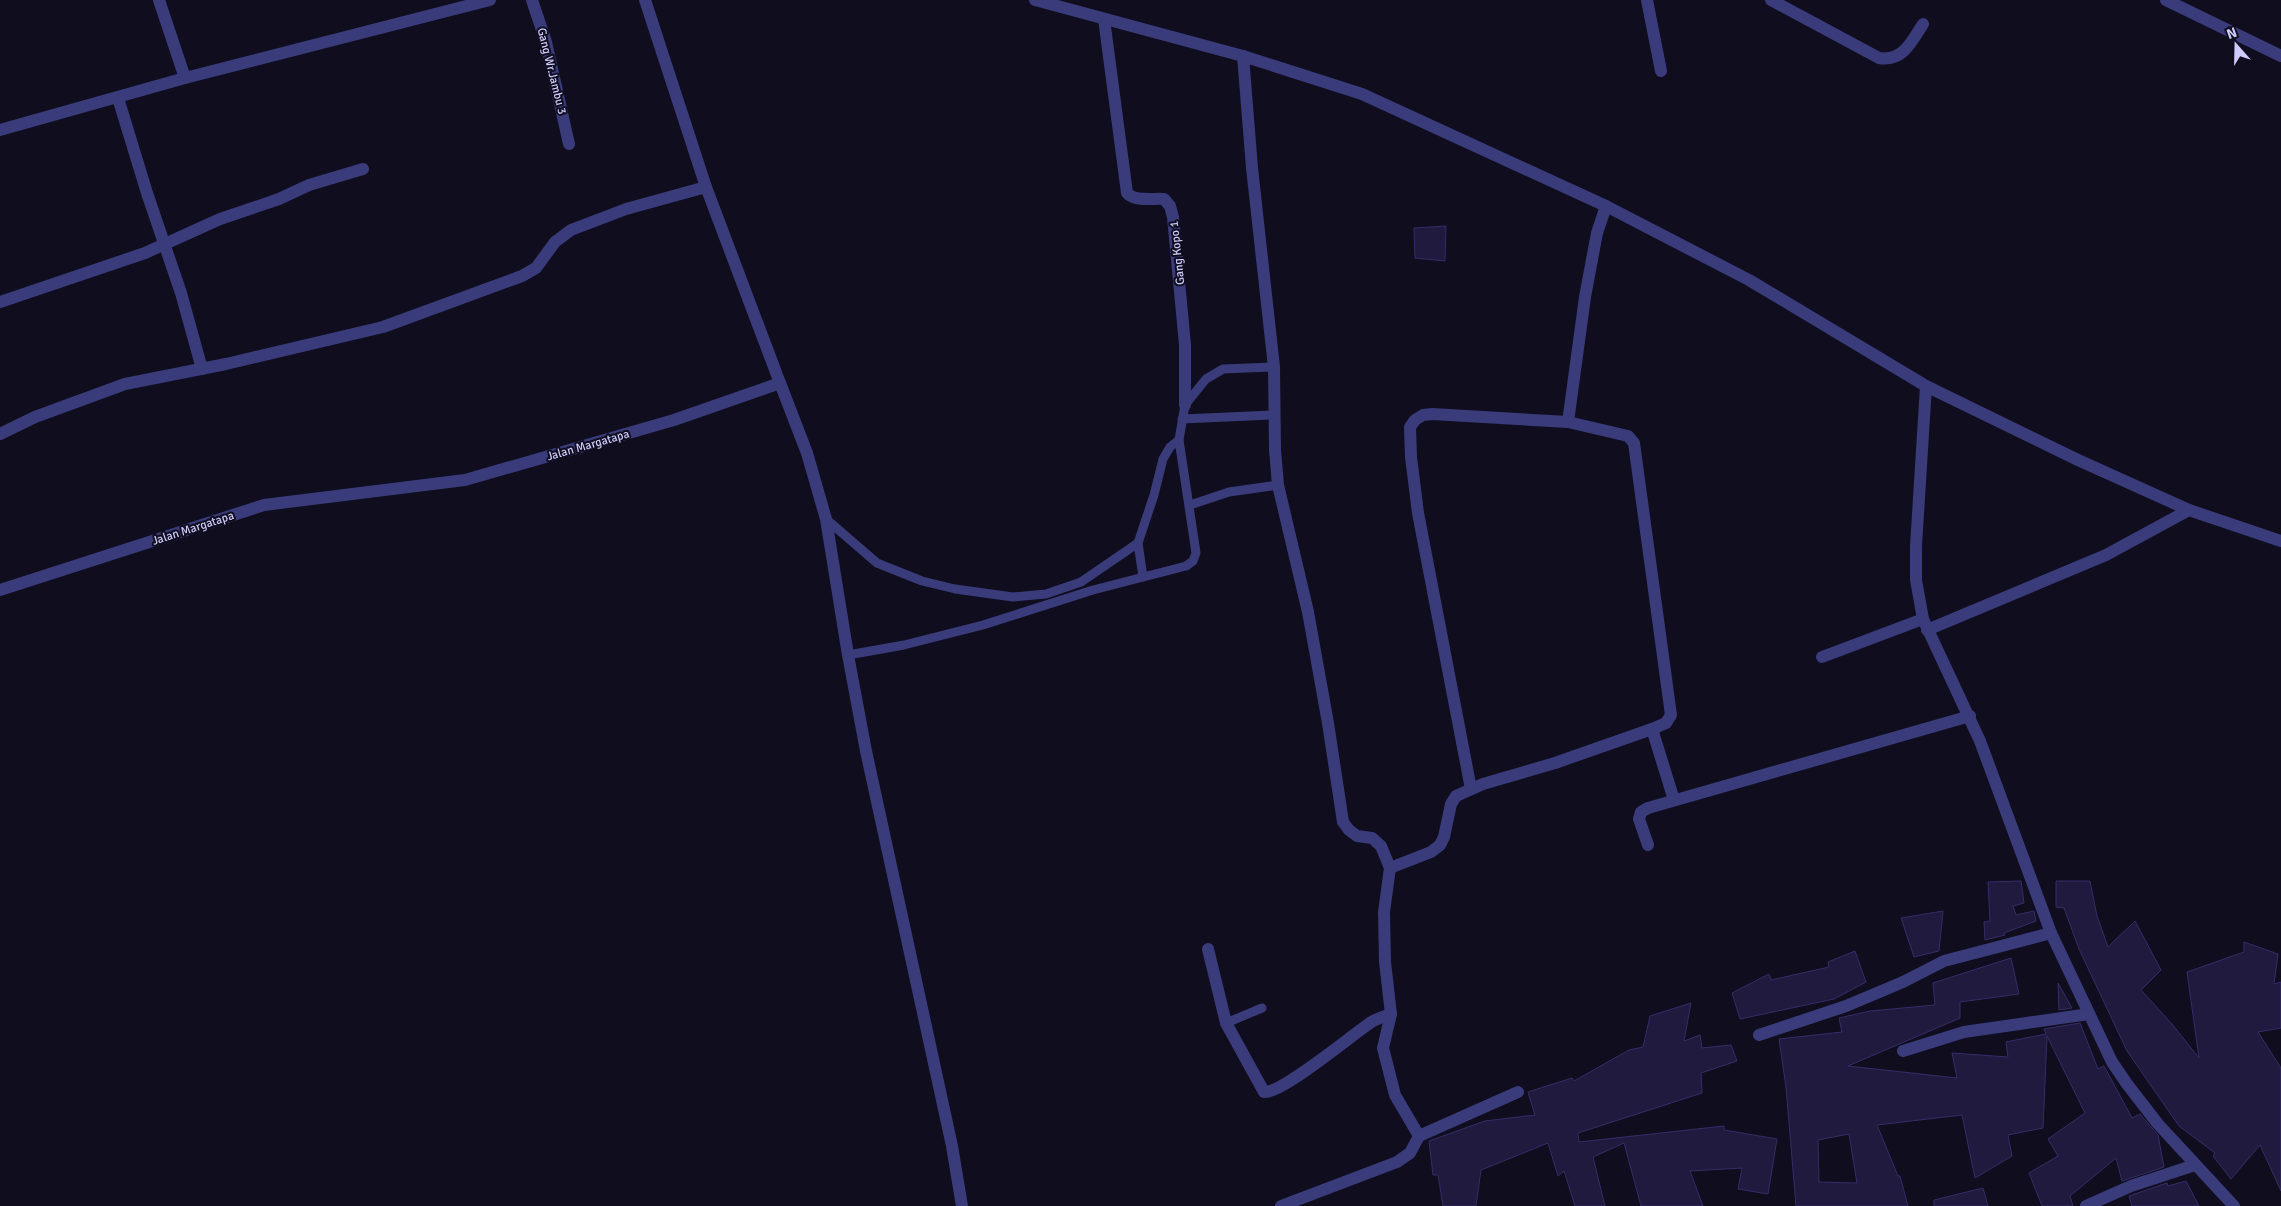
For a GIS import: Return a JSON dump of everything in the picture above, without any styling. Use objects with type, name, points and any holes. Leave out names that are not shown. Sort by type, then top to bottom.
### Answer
[{"type":"street","points":[[159,0],[186,78]]},
{"type":"street","points":[[0,130],[186,78],[490,0]]},
{"type":"street","name":"Gang Wr.Jambu 3","points":[[532,0],[546,42],[569,144]]},
{"type":"street","points":[[645,0],[706,187],[807,453],[826,519],[866,752],[952,1146],[962,1206]]},
{"type":"street","points":[[1035,0],[1243,56],[1362,94],[1606,206],[1749,280],[1926,386],[2078,460],[2189,510],[2281,541]]},
{"type":"street","points":[[1648,0],[1661,71]]},
{"type":"street","points":[[1771,0],[1879,58],[1886,59],[1904,53],[1923,24]]},
{"type":"street","points":[[2166,0],[2281,56]]},
{"type":"street","name":"Gang Kopo 1","points":[[1104,19],[1127,193],[1140,199],[1164,199],[1170,206],[1173,217],[1186,345],[1185,405]]},
{"type":"street","points":[[1243,56],[1252,168],[1274,367],[1274,415],[1278,485],[1308,612],[1343,822],[1357,836],[1372,838],[1381,846],[1390,868],[1384,912],[1385,962],[1391,1014],[1383,1048],[1395,1095],[1418,1136]]},
{"type":"street","points":[[118,98],[181,293],[202,369]]},
{"type":"street","points":[[0,302],[145,253],[220,219],[279,199],[309,185],[363,169]]},
{"type":"street","points":[[0,434],[35,417],[125,384],[202,369],[383,327],[522,276],[536,268],[555,242],[571,230],[626,209],[706,187]]},
{"type":"street","points":[[1568,422],[1584,297],[1597,233],[1606,206]]},
{"type":"street","name":"Jalan Margatapa","points":[[0,590],[264,506],[465,480],[674,420],[780,383]]},
{"type":"street","points":[[1926,386],[1916,546],[1916,580],[1925,624],[1970,716],[2051,933],[2112,1062],[2127,1084],[2195,1165],[2234,1206]]},
{"type":"street","points":[[1390,868],[1431,852],[1440,845],[1444,837],[1451,804],[1456,796],[1471,789],[1652,729],[1666,723],[1671,715],[1672,709],[1634,443],[1628,436],[1568,422],[1432,414],[1423,415],[1415,420],[1410,427],[1411,457],[1418,512],[1471,789]]},
{"type":"street","points":[[1822,657],[1925,624],[2106,555],[2189,510]]},
{"type":"street","points":[[1648,845],[1639,819],[1641,812],[1648,808],[1970,716]]},
{"type":"street","points":[[1652,729],[1674,800]]},
{"type":"street","points":[[1759,1035],[1846,1006],[1903,982],[1944,960],[2051,933]]},
{"type":"street","points":[[1208,949],[1226,1023],[1261,1088],[1268,1092],[1341,1047],[1374,1022],[1391,1014]]},
{"type":"street","points":[[1904,1051],[1964,1032],[2090,1014]]},
{"type":"street","points":[[1281,1206],[1397,1162],[1410,1153],[1418,1136],[1518,1092]]},
{"type":"street","points":[[2086,1206],[2131,1186],[2195,1165]]},
{"type":"lane","points":[[848,655],[904,645],[983,625],[1092,590],[1186,566],[1193,561],[1196,553],[1179,440],[1185,405],[1206,379],[1223,369],[1274,367]]},
{"type":"lane","points":[[1182,420],[1274,415]]},
{"type":"lane","points":[[1143,577],[1138,543],[1154,495],[1163,459],[1170,447],[1179,440]]},
{"type":"lane","points":[[1190,505],[1230,492],[1278,485]]},
{"type":"lane","points":[[826,519],[877,563],[922,581],[963,590],[1013,597],[1046,594],[1081,582],[1138,543]]},
{"type":"lane","points":[[1226,1023],[1262,1008]]},
{"type":"building","points":[[1446,226],[1445,261],[1415,258],[1414,228]]},
{"type":"building","points":[[2021,881],[2024,903],[2013,906],[2016,915],[2034,911],[2036,921],[2004,933],[2005,935],[1985,940],[1984,922],[1990,921],[1988,882]]},
{"type":"building","points":[[2056,881],[2090,881],[2097,916],[2108,947],[2135,921],[2161,970],[2141,990],[2172,1024],[2199,1058],[2187,972],[2244,952],[2244,942],[2278,954],[2274,984],[2281,982],[2281,1028],[2258,1032],[2281,1068],[2281,1191],[2260,1145],[2231,1179],[2213,1156],[2215,1153],[2179,1126],[2127,1051],[2079,949],[2064,908],[2056,907]]},
{"type":"building","points":[[1943,911],[1939,951],[1914,957],[1901,918]]},
{"type":"building","points":[[1855,951],[1866,982],[1834,999],[1740,1019],[1732,993],[1769,974],[1771,980],[1829,967],[1828,962]]},
{"type":"building","points":[[2011,958],[2019,994],[1960,1002],[1960,1018],[1848,1066],[1957,1078],[1952,1053],[2008,1057],[2006,1042],[2046,1034],[2044,1029],[2080,1023],[2098,1069],[2104,1066],[2132,1118],[2140,1114],[2158,1135],[2164,1167],[2122,1181],[2116,1158],[2070,1196],[2073,1206],[2042,1206],[2029,1173],[2058,1156],[2048,1139],[2085,1113],[2047,1036],[2043,1128],[2008,1135],[2012,1156],[1975,1178],[1962,1115],[1877,1125],[1898,1176],[1900,1176],[1908,1206],[1796,1206],[1786,1087],[1779,1039],[1842,1032],[1839,1018],[1870,1011],[1935,1005],[1933,983]],"holes":[[[1849,1134],[1857,1183],[1819,1182],[1818,1140]]]},
{"type":"building","points":[[2058,983],[2072,1008],[2059,1010]]},
{"type":"building","points":[[1691,1003],[1684,1041],[1700,1035],[1702,1048],[1731,1045],[1737,1061],[1701,1073],[1702,1093],[1578,1133],[1579,1142],[1724,1126],[1724,1130],[1777,1139],[1768,1194],[1738,1189],[1742,1168],[1690,1171],[1703,1206],[1641,1206],[1624,1143],[1593,1157],[1605,1206],[1575,1206],[1564,1171],[1558,1176],[1548,1143],[1481,1170],[1476,1206],[1443,1206],[1438,1175],[1433,1175],[1429,1141],[1485,1121],[1535,1115],[1528,1092],[1572,1078],[1574,1081],[1629,1050],[1643,1047],[1650,1016]]},
{"type":"building","points":[[2186,1181],[2199,1206],[2132,1206],[2129,1196],[2167,1183],[2168,1186]]},
{"type":"building","points":[[1983,1188],[1988,1206],[1934,1206],[1934,1200]]}]
